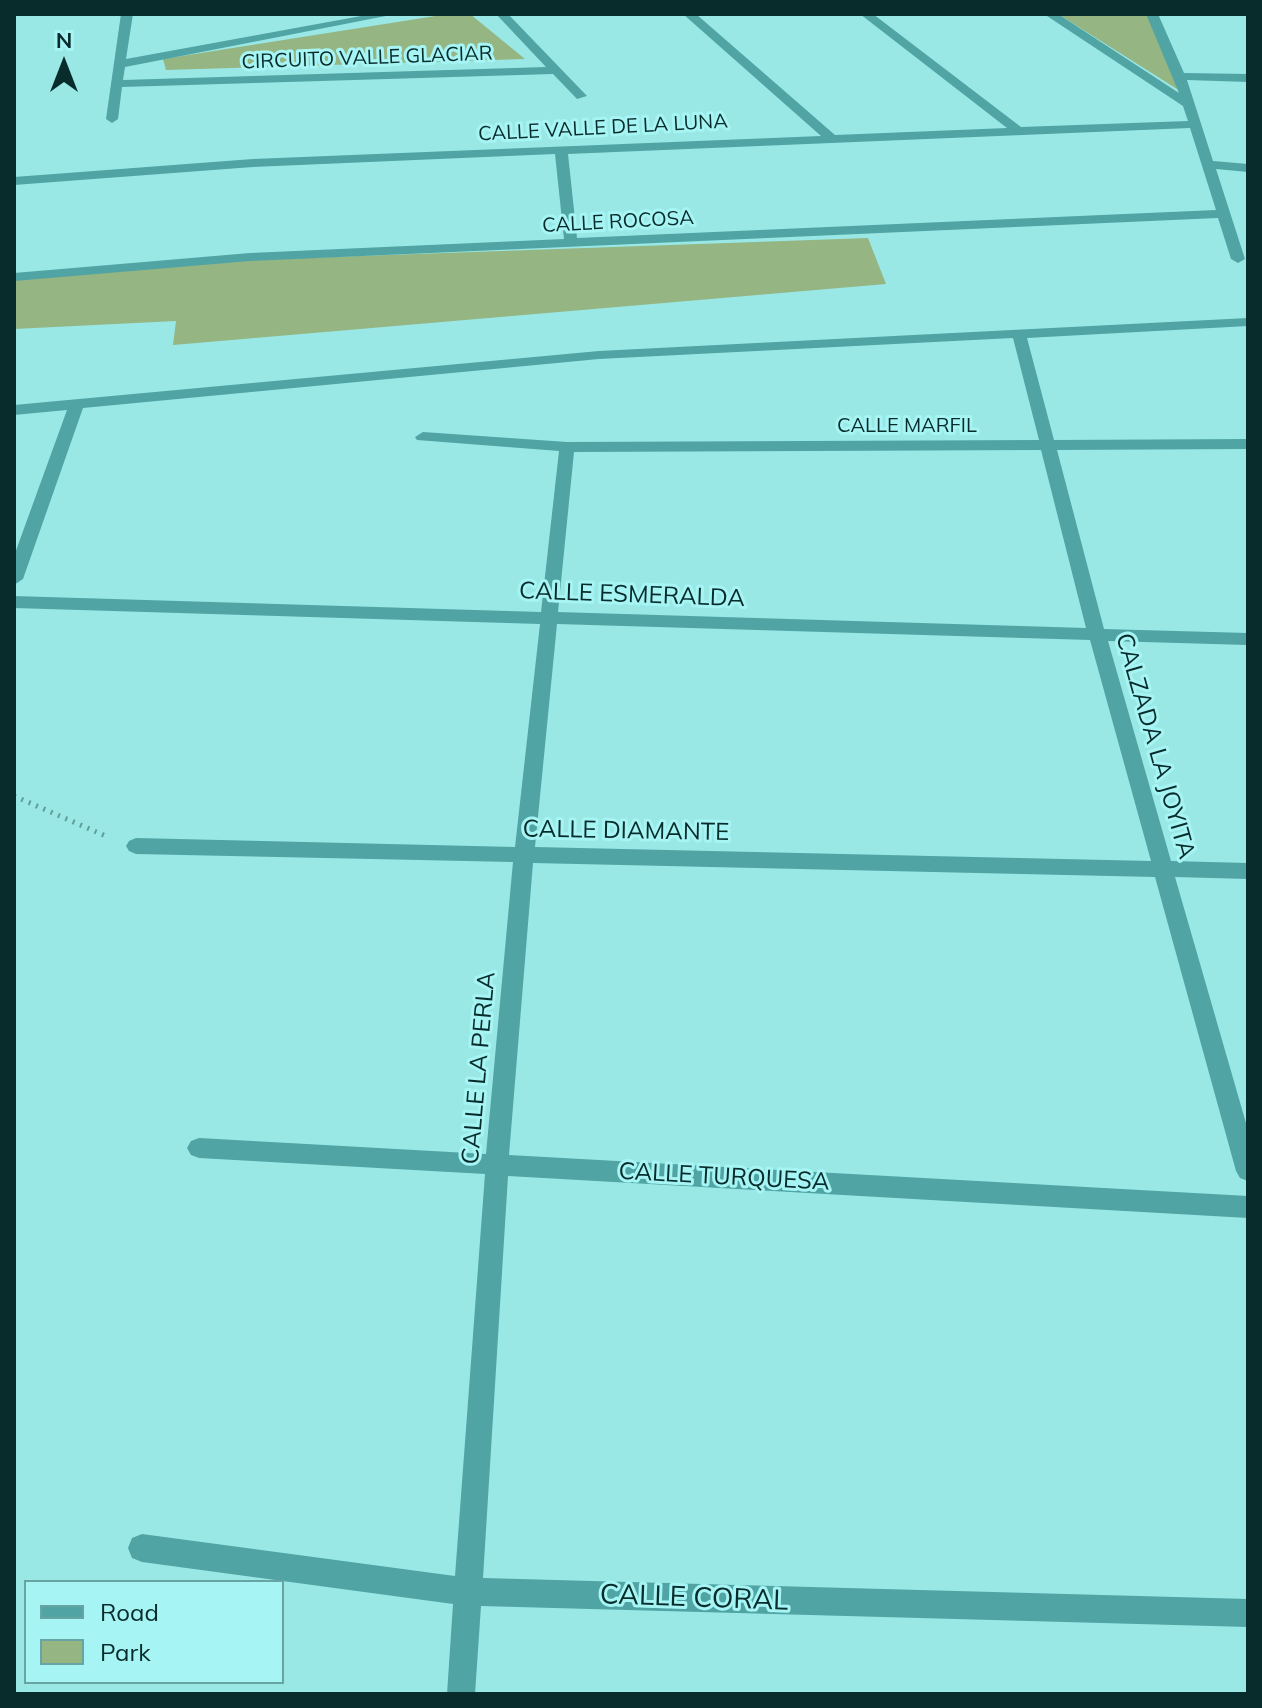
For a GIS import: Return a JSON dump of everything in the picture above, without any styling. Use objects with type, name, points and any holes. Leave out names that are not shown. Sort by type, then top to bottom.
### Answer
[{"type":"street","points":[[112,119],[127,14]]},
{"type":"street","name":"CIRCUITO VALLE GLACIAR","points":[[120,64],[390,14]]},
{"type":"street","name":"CIRCUITO VALLE GLACIAR","points":[[502,14],[558,70]]},
{"type":"street","points":[[689,14],[830,137]]},
{"type":"street","points":[[866,14],[1017,130]]},
{"type":"street","points":[[1050,14],[1190,105]]},
{"type":"street","points":[[1152,14],[1180,76],[1238,259]]},
{"type":"street","points":[[558,70],[581,96]]},
{"type":"street","name":"CIRCUITO VALLE GLACIAR","points":[[118,84],[558,70]]},
{"type":"street","points":[[1180,76],[1248,78]]},
{"type":"street","name":"CALLE VALLE DE LA LUNA","points":[[14,181],[253,163],[1195,124]]},
{"type":"street","points":[[561,151],[571,244]]},
{"type":"street","points":[[1207,164],[1248,168]]},
{"type":"street","name":"CALLE ROCOSA","points":[[14,277],[250,257],[1223,214]]},
{"type":"street","points":[[14,410],[599,355],[1248,322]]},
{"type":"street","name":"CALZADA LA JOYITA","points":[[1019,333],[1097,635],[1248,1171]]},
{"type":"street","points":[[14,579],[77,404]]},
{"type":"street","name":"CALLE MARFIL","points":[[423,437],[567,447],[1248,444]]},
{"type":"street","name":"CALLE LA PERLA","points":[[461,1694],[497,1164],[524,855],[567,447]]},
{"type":"street","name":"CALLE ESMERALDA","points":[[14,602],[548,615],[1248,639]]},
{"type":"street","name":"CALLE DIAMANTE","points":[[136,846],[1248,871]]},
{"type":"street","name":"CALLE TURQUESA","points":[[199,1148],[1248,1207]]},
{"type":"street","name":"CALLE CORAL","points":[[142,1548],[469,1592],[1248,1613]]},
{"type":"path","points":[[14,796],[80,828],[136,846]]},
{"type":"green space","points":[[448,14],[470,14],[525,59],[166,70],[163,59]]},
{"type":"green space","points":[[1058,14],[1148,14],[1178,76],[1177,89]]},
{"type":"green space","points":[[868,238],[886,284],[173,345],[176,321],[14,329],[14,280],[246,260]]}]
